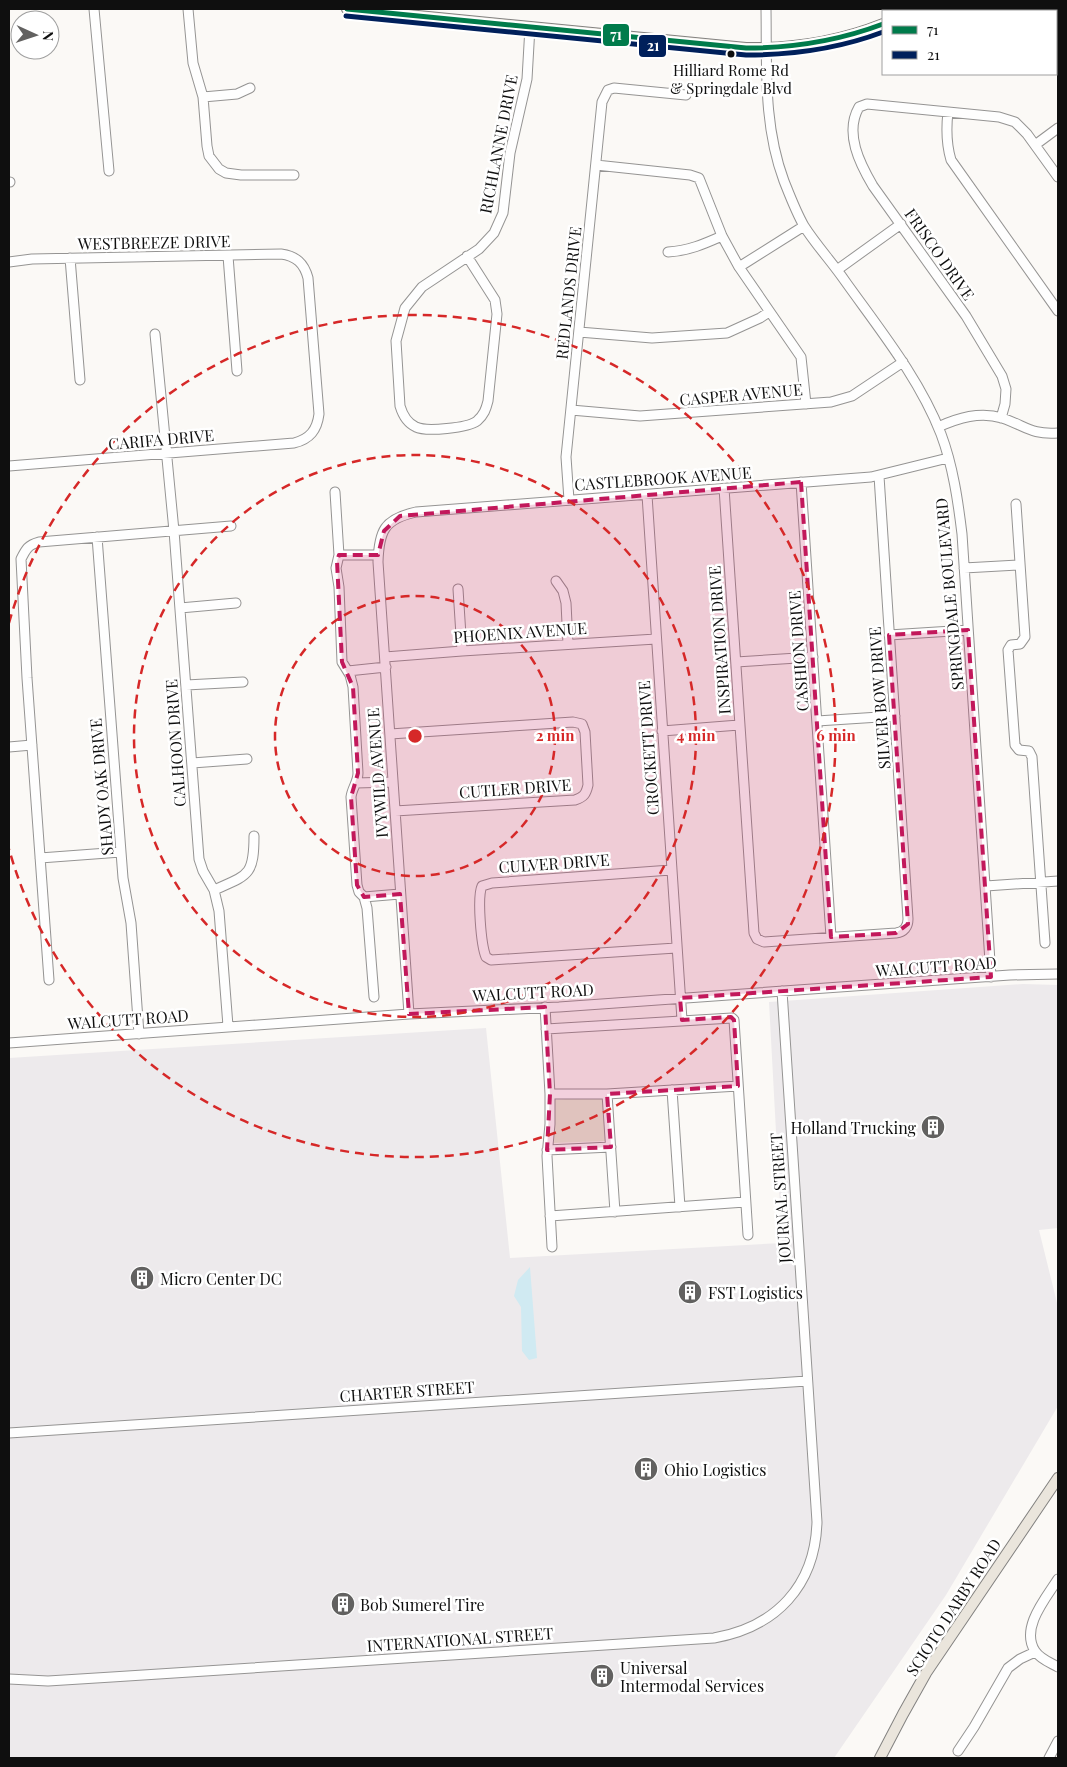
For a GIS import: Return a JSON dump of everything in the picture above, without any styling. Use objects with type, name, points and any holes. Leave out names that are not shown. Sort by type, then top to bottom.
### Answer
[{"type":"main road","points":[[347,9],[388,11],[739,47],[795,47],[820,43],[866,31],[882,24]]},
{"type":"main road","name":"SCIOTO DARBY ROAD","points":[[880,1758],[902,1714],[926,1673],[1058,1478]]},
{"type":"street","points":[[94,9],[108,171]]},
{"type":"street","points":[[188,9],[193,63],[203,97],[209,156],[219,169],[226,173],[241,176],[294,175]]},
{"type":"street","name":"SPRINGDALE BOULEVARD","points":[[766,9],[766,95],[772,139],[784,182],[804,226],[903,362],[922,393],[938,427],[958,498],[991,977]]},
{"type":"street","name":"RICHLANNE DRIVE","points":[[467,256],[495,300],[497,314],[488,401],[485,413],[476,422],[464,426],[427,430],[417,428],[403,416],[400,406],[396,341],[405,308],[422,287],[467,256],[479,249],[494,233],[503,213],[510,153],[528,79],[530,27]]},
{"type":"street","points":[[203,97],[237,94],[250,88]]},
{"type":"street","name":"REDLANDS DRIVE","points":[[569,500],[566,457],[602,102],[608,90],[618,88],[686,95]]},
{"type":"street","name":"FRISCO DRIVE","points":[[948,112],[867,104],[859,107],[856,111],[853,129],[856,154],[873,186],[966,316],[1002,376],[1006,389],[1005,404],[1001,418]]},
{"type":"street","points":[[1058,177],[1027,134],[1015,122],[999,117],[948,112],[947,148],[951,160],[1058,311]]},
{"type":"street","points":[[1035,145],[1058,128]]},
{"type":"street","points":[[596,165],[690,175],[699,178],[722,236],[738,267],[801,356],[806,404]]},
{"type":"street","points":[[837,270],[901,224]]},
{"type":"street","points":[[738,267],[804,226]]},
{"type":"street","points":[[668,252],[682,252],[722,236]]},
{"type":"street","name":"WESTBREEZE DRIVE","points":[[9,262],[32,258],[291,255],[299,260],[305,268],[308,278],[318,420],[312,433]]},
{"type":"street","points":[[228,256],[237,371]]},
{"type":"street","points":[[70,258],[80,380]]},
{"type":"street","points":[[579,332],[652,338],[727,332],[760,318],[769,312]]},
{"type":"street","name":"CALHOON DRIVE","points":[[155,334],[174,531],[199,859],[203,871],[214,890],[219,911],[228,1026]]},
{"type":"street","name":"CASPER AVENUE","points":[[571,410],[640,416],[831,402],[852,396],[903,362]]},
{"type":"street","points":[[938,427],[961,417],[980,415],[1001,418],[1035,432],[1058,433]]},
{"type":"street","name":"CARIFA DRIVE","points":[[9,466],[294,443],[304,440],[312,433]]},
{"type":"street","name":"CASTLEBROOK AVENUE","points":[[384,530],[400,516],[416,512],[879,476],[948,458]]},
{"type":"street","name":"SILVER BOW DRIVE","points":[[832,937],[901,932],[908,924],[879,476]]},
{"type":"street","name":"CASHION DRIVE","points":[[801,482],[832,937]]},
{"type":"street","name":"INSPIRATION DRIVE","points":[[724,488],[754,933],[757,939],[764,942],[832,937]]},
{"type":"street","points":[[335,492],[339,555],[336,568],[339,588],[342,662],[351,681],[354,700],[358,773],[351,797],[357,885],[359,892],[364,897],[367,908],[374,997]]},
{"type":"street","name":"CROCKETT DRIVE","points":[[647,495],[682,1020]]},
{"type":"street","points":[[1016,504],[1024,638],[1020,644],[1011,645],[1008,650],[1015,745],[1019,750],[1029,751],[1032,756],[1045,943]]},
{"type":"street","points":[[49,980],[21,559],[26,548],[39,542],[231,526]]},
{"type":"street","name":"IVYWILD AVENUE","points":[[384,530],[380,538],[378,555],[409,1014]]},
{"type":"street","name":"SHADY OAK DRIVE","points":[[97,537],[123,878],[132,923],[139,1034]]},
{"type":"street","points":[[339,555],[378,555]]},
{"type":"street","points":[[964,568],[1020,565]]},
{"type":"street","points":[[556,581],[563,591],[566,603],[568,644]]},
{"type":"street","points":[[458,589],[462,651]]},
{"type":"street","points":[[180,608],[236,603]]},
{"type":"street","points":[[889,635],[968,630]]},
{"type":"street","name":"PHOENIX AVENUE","points":[[348,672],[385,662],[462,651],[656,639]]},
{"type":"street","points":[[736,662],[813,657]]},
{"type":"street","points":[[186,685],[243,682]]},
{"type":"street","points":[[817,721],[895,716]]},
{"type":"street","name":"CUTLER DRIVE","points":[[390,734],[573,722],[582,724],[585,732],[588,785],[582,798],[575,800],[395,811]]},
{"type":"street","points":[[662,731],[739,725]]},
{"type":"street","points":[[9,747],[32,745]]},
{"type":"street","points":[[192,763],[247,759]]},
{"type":"street","points":[[356,783],[393,782]]},
{"type":"street","points":[[214,890],[243,877],[249,872],[253,859],[254,836]]},
{"type":"street","points":[[40,858],[121,852]]},
{"type":"street","name":"CULVER DRIVE","points":[[672,870],[486,884],[482,886],[479,895],[482,946],[486,957],[491,960],[676,948]]},
{"type":"street","points":[[986,886],[1058,881]]},
{"type":"street","points":[[364,897],[400,894]]},
{"type":"street","name":"WALCUTT ROAD","points":[[9,1043],[409,1014],[1058,974]]},
{"type":"street","name":"JOURNAL STREET","points":[[782,991],[806,1381],[815,1493]]},
{"type":"street","points":[[545,1007],[550,1094],[550,1124],[547,1150],[552,1247]]},
{"type":"street","points":[[546,1029],[731,1017],[734,1020],[748,1235]]},
{"type":"street","points":[[550,1094],[607,1094],[738,1086]]},
{"type":"street","points":[[672,1090],[680,1207]]},
{"type":"street","points":[[607,1094],[615,1212]]},
{"type":"street","points":[[547,1150],[611,1147]]},
{"type":"street","points":[[550,1216],[745,1202]]},
{"type":"street","name":"CHARTER STREET","points":[[9,1432],[806,1381]]},
{"type":"street","name":"INTERNATIONAL STREET","points":[[9,1679],[48,1681],[725,1636],[743,1631],[769,1617],[780,1608],[798,1586],[810,1562],[816,1540],[815,1493]]},
{"type":"street","points":[[1058,1579],[1037,1611],[1031,1632],[1035,1652],[1058,1667]]},
{"type":"street","points":[[958,1751],[974,1728],[1008,1668],[1020,1659],[1035,1652]]},
{"type":"street","points":[[1049,1758],[1058,1741]]},
{"type":"highlighted area","points":[[801,482],[831,937],[896,933],[908,924],[889,635],[968,630],[991,977],[680,998],[682,1020],[731,1017],[734,1020],[738,1086],[607,1094],[611,1147],[547,1150],[550,1094],[545,1007],[409,1014],[400,894],[364,897],[357,885],[351,797],[358,773],[353,687],[342,662],[337,561],[339,555],[378,555],[384,531],[400,516]]},
{"type":"shaded area","points":[[1023,984],[1058,985],[1058,1228],[1039,1230],[1058,1307],[1058,1406],[946,1595],[834,1758],[9,1758],[9,1058],[486,1028],[510,1258],[782,1243],[769,1002]]},
{"type":"green space","points":[[600,1096],[603,1099],[605,1141],[554,1143],[555,1100]]},
{"type":"water","points":[[530,1267],[537,1358],[529,1360],[522,1351],[521,1307],[514,1296],[518,1280]]},
{"type":"transit line","name":"71","points":[[347,9],[746,48],[799,45],[833,39],[882,24]]},
{"type":"transit line","name":"21","points":[[346,16],[746,55],[816,50],[849,43],[882,32]]},
{"type":"place","name":"Hilliard Rome Rd & Springdale Blvd","points":[[731,54]]},
{"type":"place","name":"Holland Trucking","points":[[933,1127]]},
{"type":"place","name":"Micro Center DC","points":[[142,1278]]},
{"type":"place","name":"FST Logistics","points":[[690,1292]]},
{"type":"place","name":"Ohio Logistics","points":[[646,1469]]},
{"type":"place","name":"Bob Sumerel Tire","points":[[343,1604]]},
{"type":"place","name":"Universal Intermodal Services","points":[[602,1676]]}]
